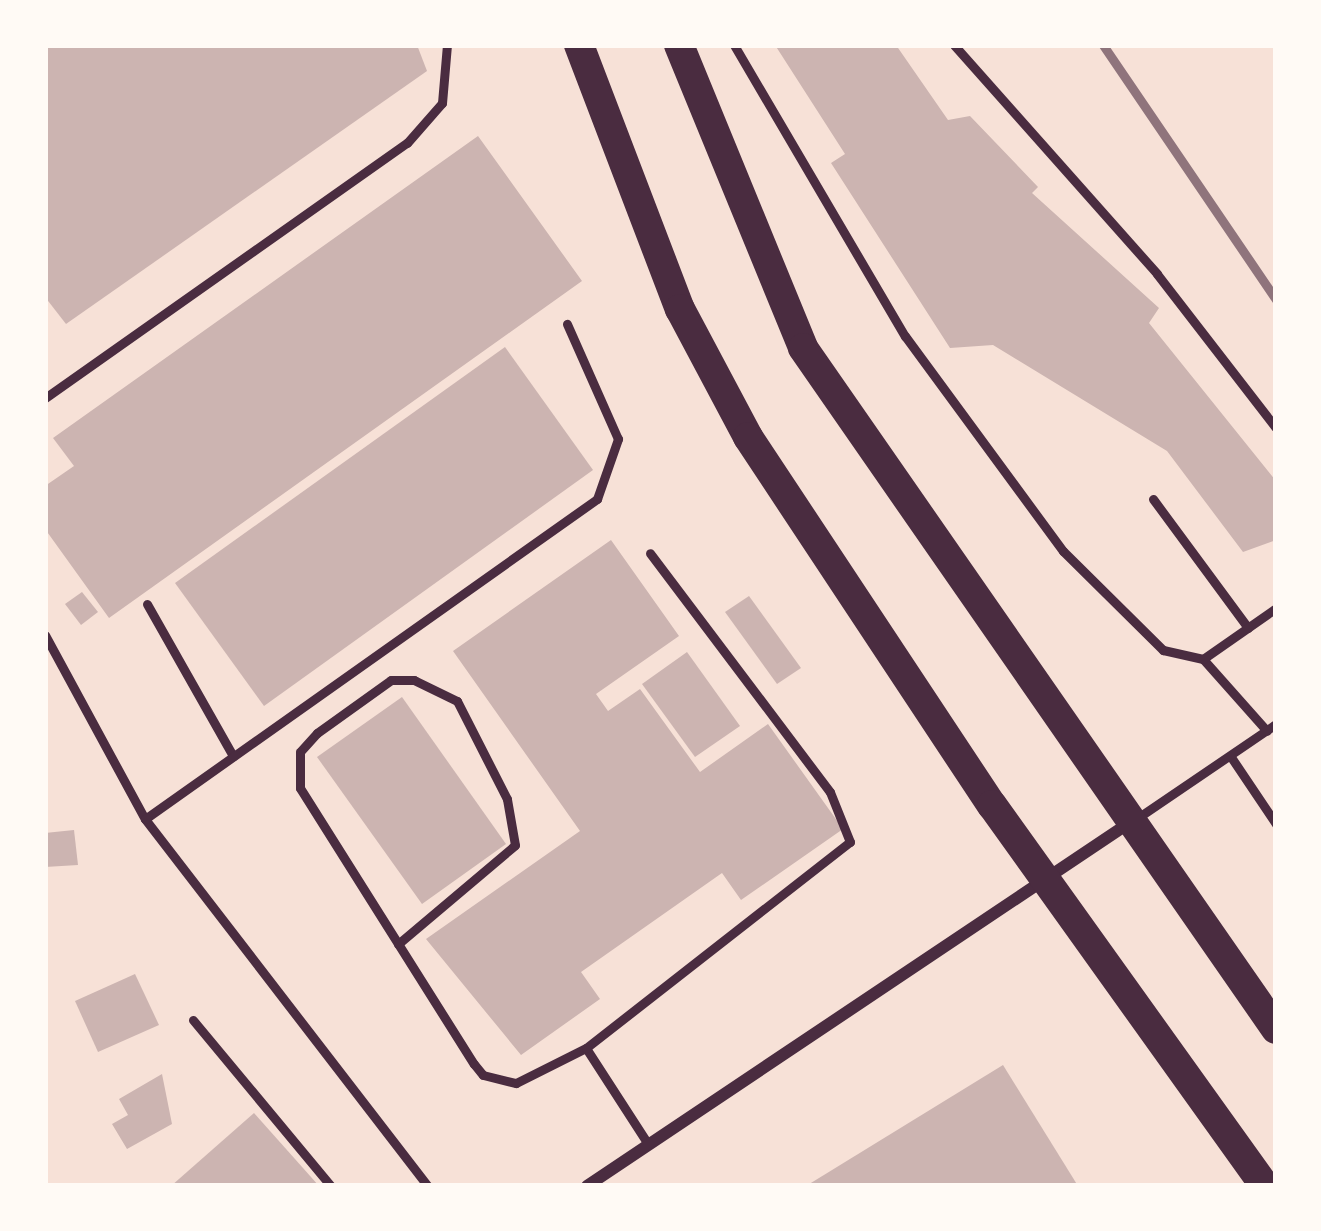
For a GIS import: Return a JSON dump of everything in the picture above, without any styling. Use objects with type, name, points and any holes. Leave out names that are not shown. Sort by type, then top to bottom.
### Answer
[{"type":"main road","points":[[578,45],[680,309],[748,437],[1042,878],[1265,1186]]},
{"type":"main road","points":[[680,45],[803,348],[1276,1029]]},
{"type":"street","points":[[586,1186],[1130,823]]},
{"type":"lane","points":[[45,398],[407,143],[442,103],[446,45]]},
{"type":"lane","points":[[734,45],[905,336],[998,467],[1100,592],[1163,650],[1203,659],[1272,728],[1130,823]]},
{"type":"lane","points":[[954,45],[1157,274],[1276,428]]},
{"type":"lane","points":[[145,819],[597,499],[618,439],[567,324]]},
{"type":"lane","points":[[1153,499],[1248,628]]},
{"type":"lane","points":[[398,944],[515,844],[507,799],[457,701],[413,680],[391,680],[317,733],[298,771],[398,944],[488,1079],[516,1083],[586,1048],[850,842],[830,792],[650,553]]},
{"type":"lane","points":[[147,604],[233,756]]},
{"type":"lane","points":[[1203,659],[1276,608]]},
{"type":"lane","points":[[45,635],[145,819],[340,1086],[428,1186]]},
{"type":"lane","points":[[1231,757],[1276,824]]},
{"type":"lane","points":[[193,1020],[331,1186]]},
{"type":"lane","points":[[586,1048],[648,1144]]},
{"type":"building","points":[[45,45],[417,45],[427,71],[66,324],[45,297]]},
{"type":"building","points":[[775,45],[896,45],[948,120],[970,116],[1038,187],[1032,193],[1159,308],[1149,323],[1276,481],[1276,540],[1243,552],[1167,451],[993,345],[950,348],[831,163],[845,154]]},
{"type":"building","points":[[478,136],[582,281],[109,618],[45,529],[45,486],[74,466],[53,438]]},
{"type":"building","points":[[505,347],[593,470],[264,706],[175,583]]},
{"type":"building","points":[[611,540],[679,636],[596,694],[608,711],[640,689],[700,772],[768,724],[843,829],[741,900],[722,873],[581,972],[600,999],[521,1055],[426,939],[580,831],[453,651]]},
{"type":"building","points":[[82,592],[98,612],[81,625],[65,604]]},
{"type":"building","points":[[749,596],[801,668],[777,684],[725,612]]},
{"type":"building","points":[[687,652],[740,726],[695,757],[642,684]]},
{"type":"building","points":[[402,697],[506,844],[422,904],[317,757]]},
{"type":"building","points":[[74,830],[78,865],[45,867],[45,833]]},
{"type":"building","points":[[135,974],[159,1025],[98,1052],[75,1001]]},
{"type":"building","points":[[1003,1065],[1078,1186],[806,1186]]},
{"type":"building","points":[[162,1074],[172,1124],[127,1149],[112,1124],[128,1115],[119,1099]]},
{"type":"building","points":[[254,1113],[319,1186],[171,1186]]},
{"type":"railway","points":[[1103,45],[1276,300]]}]
